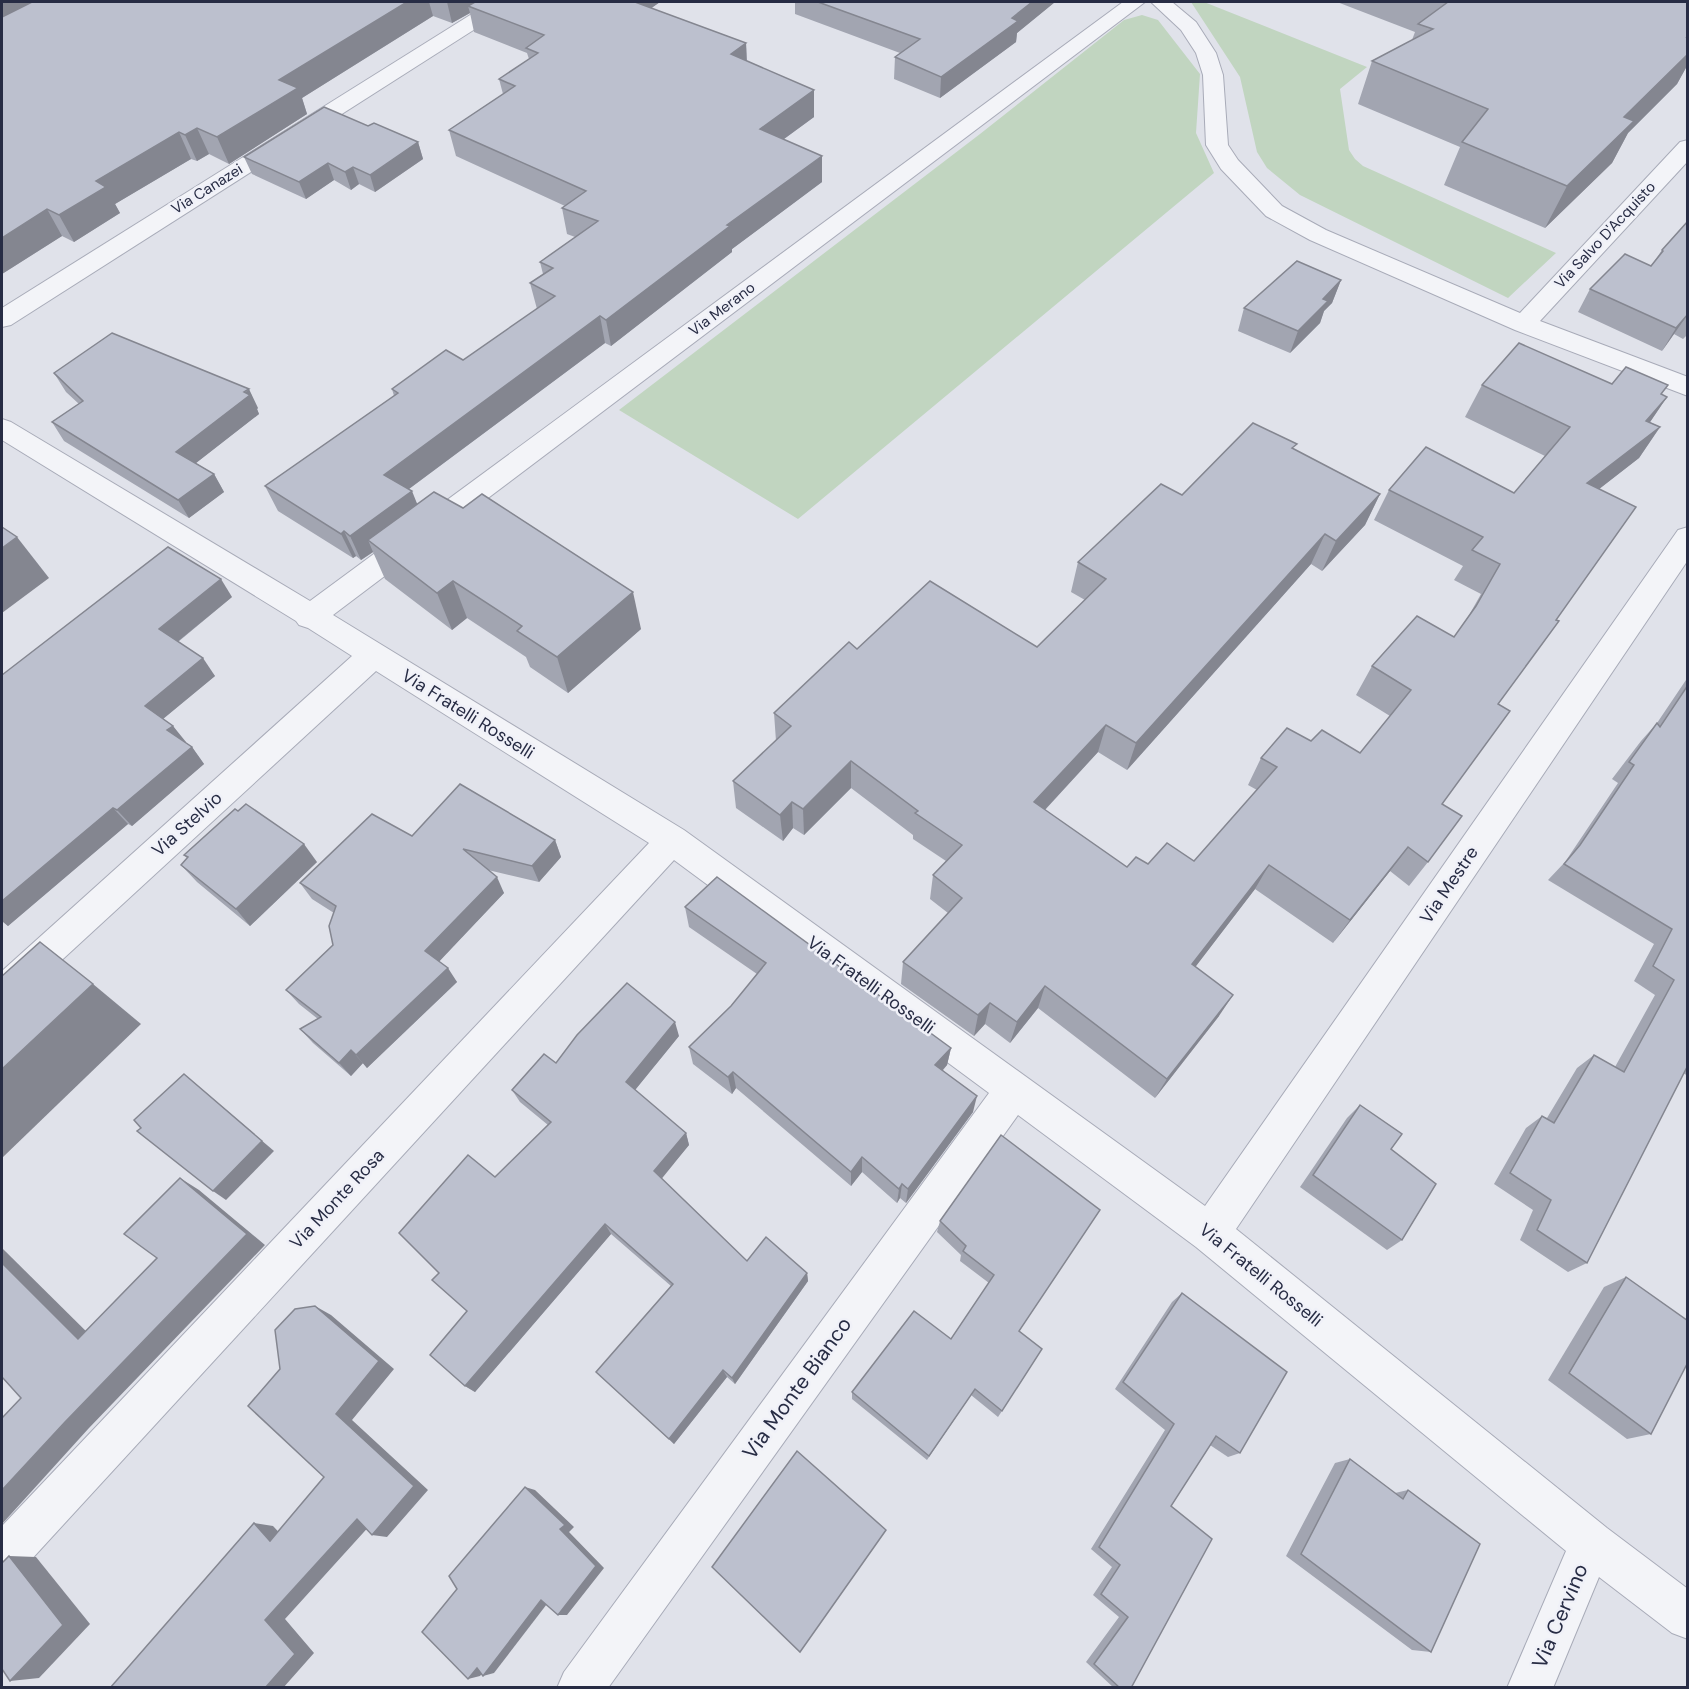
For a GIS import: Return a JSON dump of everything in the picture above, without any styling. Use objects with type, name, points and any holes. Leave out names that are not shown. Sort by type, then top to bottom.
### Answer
[{"type":"street","name":"Via Canazei","points":[[2,319],[504,2]]},
{"type":"street","name":"Via Merano","points":[[309,616],[1135,2]]},
{"type":"street","points":[[1161,2],[1189,26],[1206,53],[1213,75],[1217,145],[1229,164],[1274,211],[1318,235],[1524,324],[1688,387]]},
{"type":"street","name":"Via Salvo D'Acquisto","points":[[1524,324],[1552,290],[1688,147]]},
{"type":"street","name":"Via Fratelli Rosselli","points":[[2,428],[176,544],[309,616],[672,840],[1210,1233],[1591,1544],[1685,1607]]},
{"type":"street","name":"Via Mestre","points":[[1210,1233],[1688,537]]},
{"type":"street","name":"Via Stelvio","points":[[2,993],[373,655]]},
{"type":"street","name":"Via Monte Rosa","points":[[2,1558],[672,840]]},
{"type":"street","name":"Via Monte Bianco","points":[[580,1688],[1014,1089]]},
{"type":"street","name":"Via Cervino","points":[[1530,1688],[1591,1544]]},
{"type":"green space","points":[[1191,2],[1204,2],[1367,67],[1340,89],[1349,150],[1355,159],[1363,166],[1556,253],[1508,298],[1300,195],[1267,168],[1257,152],[1240,77]]},
{"type":"green space","points":[[1142,15],[1158,20],[1200,74],[1196,133],[1214,173],[798,519],[619,410],[980,134],[1124,20]]},
{"type":"building","points":[[32,2],[407,2],[279,80],[298,88],[217,137],[197,128],[185,135],[179,132],[96,181],[106,187],[59,215],[47,209],[2,238],[2,17]]},
{"type":"building","points":[[475,2],[635,2],[746,43],[731,54],[814,90],[760,129],[822,156],[727,225],[730,226],[606,320],[600,316],[384,475],[412,491],[350,536],[344,531],[341,534],[265,486],[398,393],[392,389],[446,350],[463,360],[555,296],[530,283],[553,268],[540,262],[598,221],[562,208],[586,191],[449,130],[515,86],[499,79],[538,53],[526,48],[544,35],[468,6]]},
{"type":"building","points":[[818,2],[1032,2],[1012,18],[1018,21],[941,77],[895,57],[920,39]]},
{"type":"building","points":[[1448,2],[1688,2],[1688,54],[1624,117],[1634,121],[1567,186],[1462,142],[1488,109],[1372,61],[1433,29],[1418,24]]},
{"type":"building","points":[[324,107],[368,126],[374,123],[418,142],[370,175],[353,167],[345,172],[328,163],[299,182],[244,157]]},
{"type":"building","points":[[1688,221],[1688,314],[1676,328],[1590,289],[1625,254],[1651,266]]},
{"type":"building","points":[[1297,261],[1341,280],[1323,299],[1328,301],[1298,331],[1244,308]]},
{"type":"building","points":[[112,333],[249,389],[244,392],[250,395],[176,452],[214,474],[178,500],[52,422],[83,401],[54,373]]},
{"type":"building","points":[[1519,343],[1612,384],[1626,367],[1668,385],[1661,394],[1667,397],[1646,421],[1660,427],[1587,483],[1636,507],[1556,620],[1559,621],[1498,704],[1510,711],[1442,804],[1462,816],[1428,862],[1408,847],[1350,920],[1269,865],[1192,964],[1233,995],[1167,1079],[1045,986],[1017,1022],[990,1003],[978,1015],[903,962],[962,898],[933,875],[962,845],[915,813],[918,811],[851,761],[803,809],[792,802],[780,815],[733,781],[791,726],[774,713],[849,642],[857,649],[930,581],[1037,647],[1106,579],[1078,562],[1161,484],[1182,495],[1253,423],[1297,444],[1292,448],[1380,494],[1336,541],[1325,534],[1136,743],[1106,725],[1034,802],[1127,867],[1136,857],[1148,864],[1167,843],[1194,861],[1277,767],[1261,758],[1287,728],[1311,741],[1322,730],[1360,753],[1411,690],[1372,666],[1417,616],[1454,637],[1476,606],[1500,564],[1472,550],[1483,537],[1389,490],[1426,447],[1514,493],[1570,427],[1482,385]]},
{"type":"building","points":[[434,492],[463,508],[482,494],[633,592],[557,657],[517,631],[522,626],[453,581],[437,593],[368,540]]},
{"type":"building","points":[[2,527],[17,537],[2,548]]},
{"type":"building","points":[[168,547],[221,579],[159,629],[203,658],[145,706],[173,726],[167,730],[192,747],[117,810],[113,808],[2,901],[2,675]]},
{"type":"building","points":[[1688,685],[1688,1065],[1587,1263],[1537,1230],[1551,1200],[1510,1173],[1542,1116],[1554,1123],[1594,1055],[1624,1072],[1674,980],[1653,966],[1672,929],[1564,864],[1580,845],[1634,765],[1629,762],[1657,723],[1660,727]]},
{"type":"building","points":[[460,784],[555,840],[532,866],[463,849],[497,877],[425,951],[448,968],[356,1055],[351,1050],[339,1063],[300,1029],[321,1017],[286,990],[333,945],[329,926],[336,906],[300,883],[372,814],[412,836]]},
{"type":"building","points":[[246,804],[304,844],[236,909],[181,865],[188,857],[184,855],[235,809],[238,811]]},
{"type":"building","points":[[717,877],[951,1048],[935,1065],[977,1096],[908,1189],[902,1184],[899,1189],[862,1157],[851,1172],[733,1072],[728,1077],[689,1047],[731,1006],[766,963],[685,907]]},
{"type":"building","points":[[40,942],[93,984],[2,1069],[2,976]]},
{"type":"building","points":[[627,983],[675,1022],[626,1082],[686,1133],[654,1171],[747,1261],[766,1237],[807,1273],[732,1378],[723,1370],[669,1439],[596,1372],[673,1284],[605,1224],[465,1386],[430,1355],[467,1311],[432,1280],[439,1273],[399,1233],[468,1155],[495,1177],[551,1122],[512,1090],[544,1054],[556,1063],[577,1035]]},
{"type":"building","points":[[184,1074],[262,1141],[213,1191],[137,1131],[141,1128],[134,1120]]},
{"type":"building","points":[[1360,1105],[1402,1134],[1391,1149],[1436,1184],[1402,1240],[1313,1175]]},
{"type":"building","points":[[1001,1135],[1100,1210],[1019,1331],[1042,1349],[1002,1411],[975,1389],[929,1456],[852,1392],[914,1311],[951,1339],[994,1275],[963,1251],[966,1246],[940,1221]]},
{"type":"building","points":[[180,1178],[247,1234],[2,1490],[2,1418],[21,1398],[2,1377],[2,1263],[78,1339],[157,1258],[124,1234]]},
{"type":"building","points":[[1626,1277],[1688,1321],[1688,1362],[1651,1434],[1569,1373]]},
{"type":"building","points":[[1182,1293],[1287,1372],[1240,1453],[1216,1436],[1171,1506],[1212,1539],[1131,1688],[1120,1688],[1094,1664],[1128,1617],[1101,1594],[1120,1565],[1099,1547],[1174,1424],[1123,1382]]},
{"type":"building","points":[[315,1306],[379,1361],[336,1414],[414,1486],[372,1535],[357,1519],[265,1620],[295,1654],[265,1688],[110,1688],[254,1523],[270,1541],[324,1477],[248,1406],[280,1369],[275,1330],[295,1309]]},
{"type":"building","points":[[797,1451],[886,1530],[800,1652],[712,1567]]},
{"type":"building","points":[[1350,1459],[1403,1499],[1408,1490],[1480,1544],[1431,1652],[1301,1554]]},
{"type":"building","points":[[525,1487],[565,1525],[560,1529],[596,1566],[558,1615],[541,1600],[483,1676],[477,1668],[468,1679],[422,1632],[457,1589],[449,1576]]},
{"type":"building","points":[[9,1556],[63,1625],[10,1681],[2,1669],[2,1563]]}]
